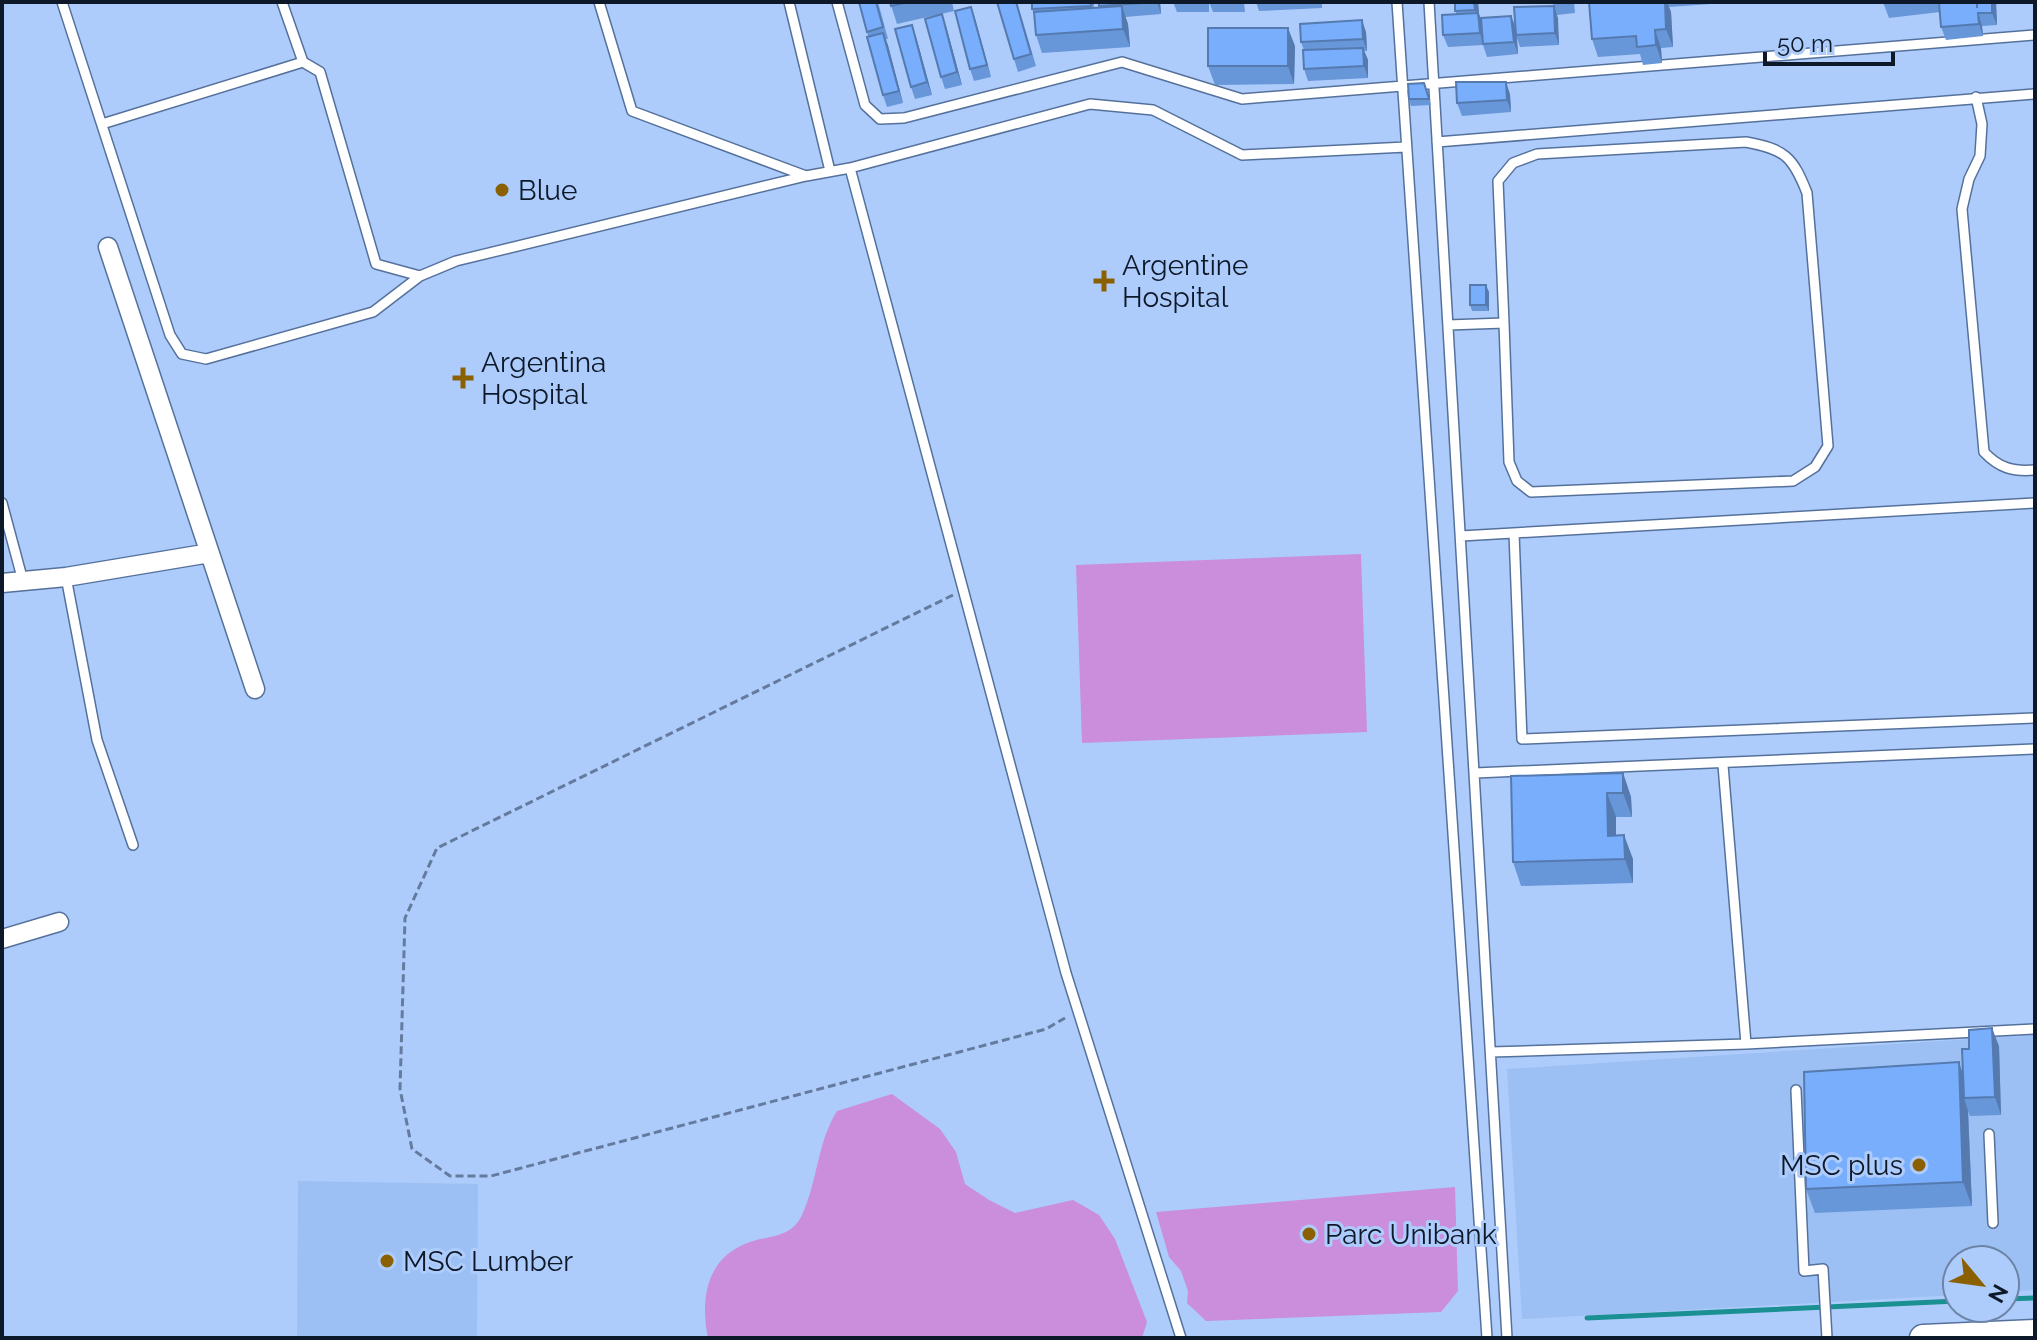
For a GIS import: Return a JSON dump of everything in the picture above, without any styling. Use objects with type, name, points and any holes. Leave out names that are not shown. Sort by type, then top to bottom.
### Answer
[{"type":"main road","points":[[1923,1338],[2035,1333]]},
{"type":"street","points":[[108,247],[255,689]]},
{"type":"street","points":[[2,583],[66,577],[210,553]]},
{"type":"street","points":[[2,939],[59,922]]},
{"type":"lane","points":[[62,2],[170,335],[182,354],[206,359],[373,312],[420,276],[456,261],[850,168],[1090,104],[1153,110],[1242,155],[1406,147]]},
{"type":"lane","points":[[282,2],[303,62],[320,72],[376,264],[420,276]]},
{"type":"lane","points":[[599,2],[632,111],[806,176]]},
{"type":"lane","points":[[789,2],[830,171]]},
{"type":"lane","points":[[837,2],[865,105],[880,119],[904,118],[1122,62],[1242,99],[2035,35]]},
{"type":"lane","points":[[1397,2],[1487,1338]]},
{"type":"lane","points":[[1429,2],[1507,1338]]},
{"type":"lane","points":[[102,124],[303,62]]},
{"type":"lane","points":[[1437,142],[2035,94]]},
{"type":"lane","points":[[1976,97],[1982,124],[1980,156],[1969,179],[1962,209],[1984,452],[1998,466],[2019,471],[2035,470]]},
{"type":"lane","points":[[1746,142],[1775,147],[1796,165],[1807,193],[1828,446],[1815,467],[1793,481],[1531,492],[1517,481],[1509,462],[1504,323],[1498,181],[1513,163],[1537,154],[1746,142]]},
{"type":"lane","points":[[850,168],[1078,1010],[1181,1338]]},
{"type":"lane","points":[[1448,325],[1504,323]]},
{"type":"lane","points":[[2,503],[23,581]]},
{"type":"lane","points":[[1461,536],[2035,503]]},
{"type":"lane","points":[[1514,533],[1522,739],[2035,718]]},
{"type":"lane","points":[[66,577],[97,740],[133,845]]},
{"type":"lane","points":[[1475,773],[1723,765],[2035,749]]},
{"type":"lane","points":[[1723,765],[1746,1044]]},
{"type":"lane","points":[[1491,1052],[1746,1044],[2035,1029]]},
{"type":"lane","points":[[1796,1090],[1804,1271],[1823,1269],[1827,1338]]},
{"type":"lane","points":[[1989,1134],[1993,1223]]},
{"type":"path","points":[[963,590],[437,848],[405,918],[400,1089],[412,1149],[450,1176],[491,1176],[1046,1029],[1078,1010]]},
{"type":"shaded area","points":[[1361,554],[1367,732],[1082,743],[1076,565]]},
{"type":"shaded area","points":[[2035,1035],[2035,1290],[2021,1291],[2021,1244],[1941,1244],[1941,1296],[1522,1319],[1507,1069]]},
{"type":"shaded area","points":[[892,1094],[940,1129],[956,1152],[965,1184],[989,1200],[1015,1213],[1073,1200],[1099,1215],[1115,1239],[1147,1322],[1142,1338],[708,1338],[706,1294],[715,1269],[735,1249],[786,1232],[797,1222],[807,1202],[825,1136],[837,1111]]},
{"type":"shaded area","name":"MSC Lumber","points":[[298,1181],[478,1184],[477,1338],[297,1338]]},
{"type":"shaded area","name":"Parc Unibank","points":[[1455,1187],[1458,1291],[1441,1312],[1206,1321],[1187,1303],[1188,1291],[1181,1271],[1169,1257],[1156,1212]]},
{"type":"building","points":[[859,2],[876,2],[883,27],[867,32]]},
{"type":"building","points":[[997,2],[1016,2],[1031,54],[1014,59]]},
{"type":"building","points":[[1032,2],[1090,2],[1091,6],[1032,9]]},
{"type":"building","points":[[1099,2],[1157,2],[1099,6]]},
{"type":"building","points":[[1455,2],[1474,2],[1475,10],[1455,11]]},
{"type":"building","points":[[1589,2],[1665,2],[1666,29],[1655,30],[1656,45],[1637,47],[1636,36],[1592,39]]},
{"type":"building","points":[[1992,2],[1992,13],[1978,13],[1979,24],[1941,27],[1939,3]]},
{"type":"building","points":[[1122,6],[1123,29],[1036,35],[1034,12]]},
{"type":"building","points":[[1554,6],[1555,33],[1516,35],[1514,7]]},
{"type":"building","points":[[971,7],[987,65],[970,69],[955,11]]},
{"type":"building","points":[[1478,13],[1480,33],[1443,35],[1442,15]]},
{"type":"building","points":[[942,14],[957,72],[941,77],[925,19]]},
{"type":"building","points":[[1511,16],[1514,42],[1483,44],[1481,18]]},
{"type":"building","points":[[1362,20],[1363,39],[1301,42],[1300,24]]},
{"type":"building","points":[[912,25],[927,82],[911,87],[895,29]]},
{"type":"building","points":[[1208,28],[1288,28],[1288,66],[1208,66]]},
{"type":"building","points":[[883,33],[899,91],[883,95],[867,37]]},
{"type":"building","points":[[1363,48],[1364,66],[1304,69],[1303,50]]},
{"type":"building","points":[[1456,82],[1506,82],[1507,100],[1457,103]]},
{"type":"building","points":[[1424,83],[1429,99],[1409,99],[1408,84]]},
{"type":"building","points":[[1470,285],[1486,285],[1486,305],[1470,305]]},
{"type":"building","points":[[1623,773],[1623,793],[1607,793],[1608,836],[1624,835],[1625,859],[1513,862],[1511,776]]},
{"type":"building","points":[[1992,1028],[1995,1097],[1964,1098],[1962,1049],[1969,1049],[1969,1030]]},
{"type":"building","points":[[1959,1062],[1963,1182],[1806,1189],[1804,1072]]},
{"type":"waterway","points":[[2021,1298],[2035,1298]]},
{"type":"waterway","points":[[1587,1318],[1941,1302]]},
{"type":"place","name":"Blue","points":[[502,190]]},
{"type":"place","name":"Argentine Hospital","points":[[1104,281]]},
{"type":"place","name":"Argentina Hospital","points":[[463,378]]},
{"type":"place","name":"MSC plus","points":[[1919,1165]]},
{"type":"place","name":"Parc Unibank","points":[[1309,1234]]},
{"type":"place","name":"MSC Lumber","points":[[387,1261]]}]
